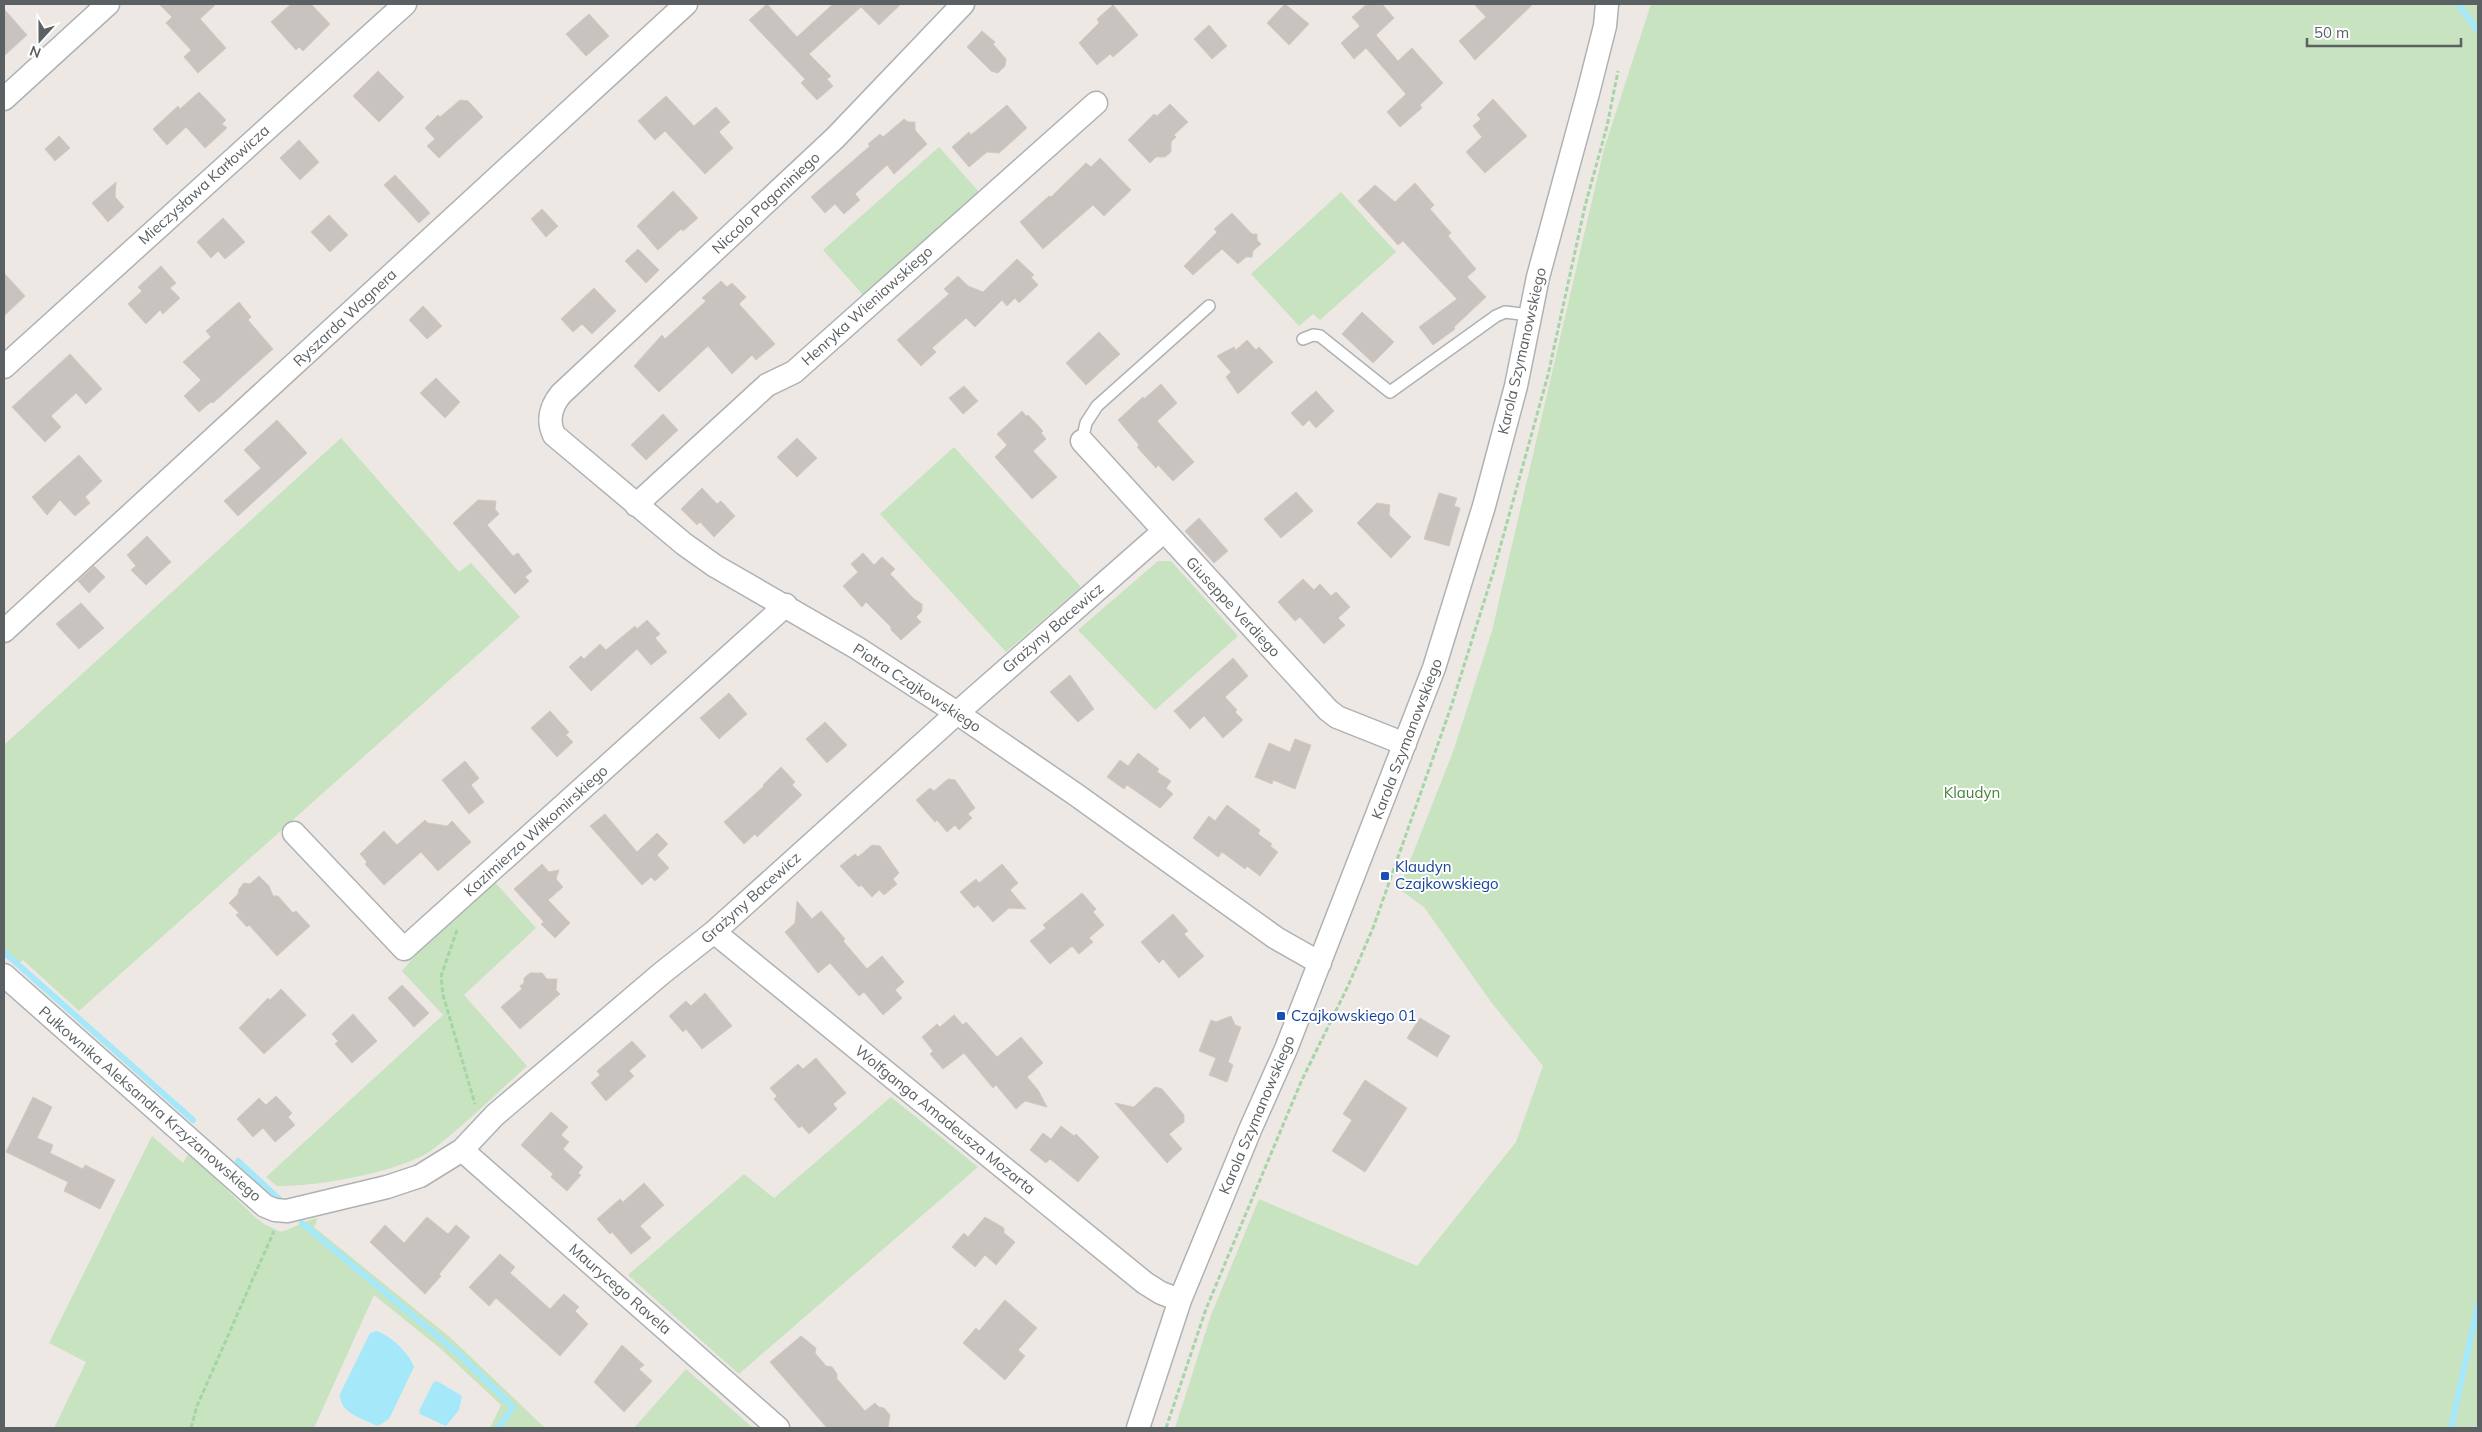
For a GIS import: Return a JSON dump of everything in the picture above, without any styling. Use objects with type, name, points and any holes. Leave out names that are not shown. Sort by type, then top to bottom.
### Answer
[{"type":"street","points":[[4,99],[108,4]]},
{"type":"street","name":"Mieczysława Karłowicza","points":[[4,367],[405,4]]},
{"type":"street","name":"Ryszarda Wagnera","points":[[4,631],[686,4]]},
{"type":"street","name":"Niccolo Paganiniego","points":[[562,394],[835,138],[963,4]]},
{"type":"street","name":"Karola Szymanowskiego","points":[[1138,1428],[1180,1300],[1250,1130],[1286,1049],[1434,668],[1484,506],[1516,386],[1530,315],[1605,26],[1607,4]]},
{"type":"street","name":"Henryka Wieniawskiego","points":[[636,505],[767,386],[794,372],[1096,103]]},
{"type":"street","name":"Piotra Czajkowskiego","points":[[562,394],[555,401],[551,413],[550,428],[554,435],[684,544],[707,560],[857,648],[957,713],[1075,794],[1276,938],[1320,963]]},
{"type":"street","name":"Giuseppe Verdiego","points":[[1082,441],[1328,710],[1337,717],[1405,744]]},
{"type":"street","name":"Grażyny Bacewicz","points":[[305,1206],[387,1187],[420,1176],[462,1150],[495,1115],[714,932],[957,713],[1164,531]]},
{"type":"street","name":"Kazimierza Wiłkomirskiego","points":[[294,833],[404,949],[786,606]]},
{"type":"street","name":"Wolfganga Amadeusza Mozarta","points":[[714,932],[1145,1283],[1161,1294],[1180,1300]]},
{"type":"street","name":"Pułkownika Aleksandra Krzyżanowskiego","points":[[4,975],[265,1206],[275,1210],[287,1211],[305,1206]]},
{"type":"street","name":"Maurycego Ravela","points":[[462,1150],[778,1428]]},
{"type":"lane","points":[[1082,441],[1086,423],[1097,406],[1209,306]]},
{"type":"lane","points":[[1303,340],[1313,335],[1320,336],[1390,392],[1496,316],[1506,312],[1530,315]]},
{"type":"path","points":[[456,903],[459,915],[457,929],[441,976],[443,995],[471,1082],[476,1108]]},
{"type":"path","points":[[191,1428],[197,1406],[273,1236],[277,1222],[275,1210]]},
{"type":"green space","name":"Klaudyn","points":[[1651,4],[2478,4],[2478,1428],[1175,1428],[1211,1315],[1259,1199],[1417,1266],[1516,1142],[1543,1066],[1491,1002],[1424,907],[1399,889],[1454,749],[1492,631],[1604,149]]},
{"type":"green space","points":[[939,147],[980,193],[864,296],[823,250]]},
{"type":"green space","points":[[1341,192],[1396,252],[1320,320],[1313,314],[1299,326],[1251,274]]},
{"type":"green space","points":[[341,438],[459,572],[471,563],[520,617],[79,1011],[23,960],[16,966],[4,956],[4,745]]},
{"type":"green space","points":[[954,447],[1081,587],[1006,652],[880,514]]},
{"type":"green space","points":[[1158,561],[1171,561],[1238,636],[1155,710],[1078,630]]},
{"type":"green space","points":[[493,880],[536,928],[464,995],[527,1066],[456,1130],[432,1150],[418,1158],[357,1177],[313,1184],[277,1186],[266,1177],[443,1015],[402,971],[431,937]]},
{"type":"green space","points":[[891,1097],[978,1167],[739,1374],[628,1275],[744,1174],[774,1198]]},
{"type":"green space","points":[[152,1136],[183,1163],[189,1153],[264,1224],[281,1232],[318,1218],[314,1227],[452,1339],[545,1428],[490,1428],[501,1405],[441,1349],[374,1295],[314,1428],[54,1428],[86,1362],[49,1343]]},
{"type":"green space","points":[[686,1369],[753,1428],[634,1428]]},
{"type":"water","points":[[377,1331],[388,1336],[399,1346],[408,1356],[414,1367],[389,1419],[378,1426],[348,1411],[343,1406],[340,1394],[370,1333]]},
{"type":"water","points":[[437,1381],[462,1396],[459,1410],[446,1426],[420,1414],[419,1411],[433,1383]]},
{"type":"building","points":[[159,4],[216,4],[200,19],[226,48],[198,73],[184,57],[191,50],[166,23],[172,17]]},
{"type":"building","points":[[291,4],[311,4],[330,24],[303,51],[299,47],[296,50],[271,22]]},
{"type":"building","points":[[767,4],[797,37],[833,4],[901,4],[879,25],[861,7],[809,54],[831,76],[827,79],[833,86],[817,100],[801,83],[805,79],[749,20]]},
{"type":"building","points":[[1285,4],[1309,24],[1289,45],[1267,23]]},
{"type":"building","points":[[1367,4],[1382,4],[1394,18],[1376,35],[1398,61],[1412,48],[1443,83],[1420,105],[1422,108],[1400,127],[1387,112],[1406,94],[1366,48],[1354,59],[1341,43],[1360,26],[1352,17]]},
{"type":"building","points":[[1474,4],[1533,4],[1475,60],[1459,41],[1486,17]]},
{"type":"building","points":[[1113,5],[1138,35],[1113,57],[1110,54],[1097,65],[1079,43],[1099,23],[1097,19]]},
{"type":"building","points":[[4,9],[27,35],[4,56]]},
{"type":"building","points":[[589,14],[609,36],[586,56],[566,34]]},
{"type":"building","points":[[1209,25],[1227,46],[1212,59],[1194,39]]},
{"type":"building","points":[[982,31],[995,42],[993,44],[1006,59],[1005,66],[998,73],[991,71],[967,47]]},
{"type":"building","points":[[378,71],[404,97],[379,122],[353,96]]},
{"type":"building","points":[[199,92],[226,120],[222,124],[227,128],[205,148],[186,127],[167,145],[153,129],[178,106],[180,109]]},
{"type":"building","points":[[666,96],[694,126],[716,107],[730,122],[719,132],[733,148],[705,174],[665,131],[655,140],[638,121]]},
{"type":"building","points":[[1493,99],[1527,136],[1485,173],[1466,152],[1482,137],[1473,126],[1481,119],[1477,115]]},
{"type":"building","points":[[460,100],[468,101],[483,117],[439,158],[427,146],[435,139],[425,128],[438,115],[440,117]]},
{"type":"building","points":[[1170,104],[1188,122],[1174,135],[1176,137],[1171,142],[1171,152],[1165,157],[1156,157],[1150,163],[1128,140],[1154,114],[1157,116]]},
{"type":"building","points":[[1007,105],[1027,128],[999,153],[987,152],[969,167],[952,147],[969,132],[971,135]]},
{"type":"building","points":[[904,119],[908,122],[915,122],[915,130],[927,144],[894,174],[887,165],[855,194],[860,200],[844,214],[835,204],[825,213],[811,197],[870,146],[868,144],[880,134],[883,137]]},
{"type":"building","points":[[59,136],[70,148],[55,161],[45,149]]},
{"type":"building","points":[[299,140],[319,162],[300,180],[280,158]]},
{"type":"building","points":[[1100,158],[1131,190],[1104,216],[1093,205],[1043,249],[1020,222],[1049,196],[1051,197],[1086,163],[1091,167]]},
{"type":"building","points":[[395,175],[430,213],[419,223],[384,185]]},
{"type":"building","points":[[116,182],[115,197],[124,207],[108,222],[92,203]]},
{"type":"building","points":[[1415,183],[1434,205],[1430,209],[1451,233],[1448,236],[1476,269],[1467,277],[1486,297],[1454,327],[1455,329],[1433,345],[1419,327],[1457,299],[1403,241],[1398,245],[1358,201],[1375,185],[1395,202]]},
{"type":"building","points":[[673,191],[698,218],[683,231],[681,229],[658,250],[637,226]]},
{"type":"building","points":[[542,209],[558,226],[546,237],[531,219]]},
{"type":"building","points":[[1232,213],[1252,234],[1257,234],[1257,240],[1261,244],[1253,251],[1252,257],[1246,257],[1238,264],[1222,249],[1193,275],[1184,266],[1217,232],[1214,229]]},
{"type":"building","points":[[329,215],[348,235],[330,252],[311,232]]},
{"type":"building","points":[[223,218],[245,242],[225,259],[218,251],[211,258],[197,242]]},
{"type":"building","points":[[638,249],[659,270],[646,283],[625,261]]},
{"type":"building","points":[[1017,259],[1034,275],[1031,277],[1038,285],[1019,303],[1015,298],[1007,306],[1002,300],[975,327],[966,318],[932,348],[936,352],[921,366],[897,340],[949,294],[944,289],[958,276],[968,286],[983,292]]},
{"type":"building","points":[[161,266],[176,283],[170,288],[180,298],[163,314],[160,310],[146,324],[128,304],[142,291],[138,287]]},
{"type":"building","points":[[4,273],[25,296],[4,316]]},
{"type":"building","points":[[721,281],[727,287],[732,283],[746,297],[739,304],[775,344],[756,360],[752,355],[732,374],[708,346],[659,392],[634,366],[662,335],[665,339],[706,301],[702,298]]},
{"type":"building","points":[[594,288],[616,311],[592,334],[582,324],[573,332],[561,319]]},
{"type":"building","points":[[239,302],[251,317],[248,320],[273,349],[213,403],[211,402],[199,412],[184,396],[201,380],[183,362],[211,337],[206,331]]},
{"type":"building","points":[[423,306],[442,326],[427,339],[409,320]]},
{"type":"building","points":[[1362,312],[1394,342],[1373,363],[1342,334]]},
{"type":"building","points":[[1099,332],[1120,354],[1086,385],[1066,363]]},
{"type":"building","points":[[1247,340],[1256,350],[1259,347],[1273,362],[1238,394],[1226,377],[1231,372],[1217,356],[1234,347],[1236,350]]},
{"type":"building","points":[[70,354],[102,389],[86,404],[76,393],[51,416],[61,427],[45,442],[12,407]]},
{"type":"building","points":[[436,378],[460,402],[445,418],[420,393]]},
{"type":"building","points":[[1161,384],[1177,403],[1157,421],[1194,462],[1173,481],[1158,465],[1156,468],[1137,447],[1139,445],[1118,420],[1143,397],[1144,399]]},
{"type":"building","points":[[964,386],[978,401],[963,414],[949,398]]},
{"type":"building","points":[[1316,391],[1334,411],[1316,428],[1309,420],[1303,426],[1291,413]]},
{"type":"building","points":[[1022,411],[1043,431],[1041,433],[1046,439],[1033,451],[1057,477],[1032,499],[995,457],[1007,445],[997,434]]},
{"type":"building","points":[[663,414],[678,430],[646,460],[631,445]]},
{"type":"building","points":[[277,420],[307,453],[238,516],[224,501],[261,468],[244,450]]},
{"type":"building","points":[[797,438],[817,458],[797,477],[777,457]]},
{"type":"building","points":[[79,455],[102,481],[85,497],[90,503],[75,516],[60,500],[47,515],[32,497]]},
{"type":"building","points":[[702,488],[717,504],[721,501],[735,516],[714,537],[700,522],[697,525],[681,509]]},
{"type":"building","points":[[1296,492],[1313,511],[1281,538],[1264,519]]},
{"type":"building","points":[[1439,493],[1457,498],[1454,506],[1460,508],[1449,546],[1424,539]]},
{"type":"building","points":[[478,500],[496,501],[495,509],[499,514],[487,525],[513,556],[518,553],[532,571],[525,577],[529,581],[515,594],[453,523]]},
{"type":"building","points":[[1377,503],[1390,505],[1389,515],[1411,537],[1391,558],[1357,523]]},
{"type":"building","points":[[1199,518],[1228,551],[1214,563],[1185,531]]},
{"type":"building","points":[[147,536],[171,562],[146,585],[131,570],[136,566],[127,555]]},
{"type":"building","points":[[863,553],[874,565],[882,557],[895,569],[890,574],[914,599],[922,604],[922,611],[916,617],[921,622],[901,640],[866,602],[862,607],[843,586],[858,572],[851,564]]},
{"type":"building","points":[[94,566],[105,577],[89,593],[78,581]]},
{"type":"building","points":[[1303,579],[1314,590],[1320,584],[1331,596],[1336,592],[1350,607],[1338,618],[1345,625],[1324,644],[1300,617],[1295,621],[1278,602]]},
{"type":"building","points":[[81,603],[104,628],[79,649],[56,624]]},
{"type":"building","points":[[647,620],[660,634],[655,638],[667,652],[651,665],[637,649],[591,691],[569,667],[581,656],[584,659],[600,644],[606,650],[635,626],[637,629]]},
{"type":"building","points":[[1233,658],[1248,676],[1225,697],[1243,720],[1223,738],[1204,716],[1190,729],[1174,711]]},
{"type":"building","points":[[1070,675],[1094,709],[1078,722],[1050,692]]},
{"type":"building","points":[[729,693],[747,714],[719,739],[700,718]]},
{"type":"building","points":[[550,711],[569,732],[566,735],[573,742],[557,757],[531,728]]},
{"type":"building","points":[[825,722],[847,745],[827,763],[806,739]]},
{"type":"building","points":[[1295,739],[1311,745],[1295,789],[1273,780],[1272,784],[1255,777],[1269,743],[1290,752]]},
{"type":"building","points":[[1138,753],[1159,769],[1157,772],[1171,781],[1166,788],[1173,794],[1160,808],[1127,785],[1124,789],[1107,777],[1120,760],[1128,766]]},
{"type":"building","points":[[465,761],[479,778],[471,785],[484,802],[469,814],[442,780]]},
{"type":"building","points":[[781,767],[795,782],[792,785],[802,795],[757,837],[755,834],[744,844],[724,822],[764,786]]},
{"type":"building","points":[[948,779],[955,780],[975,808],[968,814],[972,818],[959,830],[955,825],[947,832],[937,820],[935,822],[916,800],[930,788],[934,791]]},
{"type":"building","points":[[1227,805],[1260,830],[1258,834],[1272,844],[1270,846],[1278,852],[1260,876],[1247,866],[1245,869],[1222,852],[1218,857],[1193,838],[1209,816],[1215,821]]},
{"type":"building","points":[[605,814],[637,852],[657,833],[668,844],[657,855],[669,868],[655,881],[651,877],[642,885],[590,826]]},
{"type":"building","points":[[425,820],[428,823],[447,826],[452,821],[471,842],[438,871],[421,852],[384,885],[365,864],[367,862],[360,854],[384,831],[397,845]]},
{"type":"building","points":[[872,845],[880,846],[899,873],[893,879],[897,884],[884,895],[879,890],[872,897],[861,885],[859,887],[840,866],[855,854],[858,857]]},
{"type":"building","points":[[542,864],[549,872],[559,870],[556,879],[563,887],[548,900],[570,923],[555,938],[541,924],[544,922],[514,889]]},
{"type":"building","points":[[1002,864],[1018,883],[1010,890],[1026,909],[1009,908],[993,922],[978,905],[974,908],[960,892],[976,879],[979,883]]},
{"type":"building","points":[[259,876],[269,886],[273,896],[278,896],[293,913],[296,911],[310,926],[277,956],[249,925],[247,927],[236,915],[239,913],[229,903],[238,894],[239,889],[244,883],[250,884]]},
{"type":"building","points":[[1082,893],[1096,909],[1093,912],[1104,925],[1089,938],[1093,942],[1079,954],[1072,946],[1050,964],[1030,941],[1046,928],[1043,925]]},
{"type":"building","points":[[797,901],[812,919],[821,911],[867,969],[882,956],[904,982],[895,990],[902,998],[883,1015],[864,992],[859,996],[830,963],[818,973],[785,932],[795,923]]},
{"type":"building","points":[[1173,914],[1188,931],[1184,934],[1204,956],[1179,978],[1163,959],[1159,963],[1141,942]]},
{"type":"building","points":[[530,973],[542,973],[547,979],[557,979],[556,990],[560,994],[520,1029],[501,1007],[522,989],[520,986],[524,983],[524,978]]},
{"type":"building","points":[[402,985],[429,1013],[414,1027],[388,998]]},
{"type":"building","points":[[281,989],[306,1015],[264,1054],[239,1028],[268,998],[270,1000]]},
{"type":"building","points":[[705,993],[732,1026],[702,1049],[686,1029],[683,1032],[669,1016],[686,1001],[691,1006]]},
{"type":"building","points":[[353,1014],[377,1041],[352,1063],[335,1044],[338,1041],[332,1034]]},
{"type":"building","points":[[954,1015],[963,1025],[966,1022],[997,1057],[1021,1037],[1043,1063],[1027,1077],[1038,1090],[1047,1107],[1025,1101],[1016,1109],[996,1085],[993,1088],[964,1053],[943,1069],[930,1054],[933,1051],[922,1037],[937,1024],[940,1027]]},
{"type":"building","points":[[1231,1016],[1235,1025],[1241,1027],[1228,1062],[1233,1065],[1227,1082],[1209,1075],[1216,1058],[1199,1051],[1211,1020],[1216,1022]]},
{"type":"building","points":[[1420,1018],[1450,1036],[1437,1057],[1407,1038]]},
{"type":"building","points":[[632,1041],[646,1056],[629,1071],[634,1076],[606,1101],[591,1083],[600,1075],[597,1071]]},
{"type":"building","points":[[816,1058],[846,1093],[833,1104],[837,1109],[809,1134],[802,1126],[799,1128],[774,1099],[777,1096],[770,1088],[798,1064],[803,1069]]},
{"type":"building","points":[[1365,1080],[1407,1108],[1365,1172],[1332,1151],[1352,1120],[1343,1114]]},
{"type":"building","points":[[1155,1087],[1162,1089],[1184,1115],[1184,1122],[1169,1134],[1182,1149],[1167,1163],[1115,1103],[1134,1107]]},
{"type":"building","points":[[276,1096],[292,1113],[288,1117],[295,1125],[275,1142],[263,1128],[253,1137],[237,1119],[259,1098],[266,1105]]},
{"type":"building","points":[[33,1097],[52,1107],[37,1138],[53,1145],[50,1153],[83,1169],[85,1165],[115,1180],[100,1209],[64,1191],[68,1182],[6,1152]]},
{"type":"building","points":[[551,1112],[568,1127],[561,1135],[569,1142],[563,1149],[583,1167],[578,1173],[581,1175],[567,1191],[551,1177],[553,1174],[521,1145]]},
{"type":"building","points":[[1061,1126],[1074,1136],[1076,1134],[1099,1157],[1078,1182],[1050,1159],[1046,1163],[1030,1150],[1043,1133],[1051,1139]]},
{"type":"building","points":[[644,1183],[664,1205],[640,1226],[651,1238],[631,1254],[612,1232],[610,1234],[597,1219],[620,1199],[623,1202]]},
{"type":"building","points":[[427,1217],[448,1234],[456,1225],[470,1237],[425,1294],[370,1242],[385,1225],[404,1243]]},
{"type":"building","points":[[985,1217],[1004,1228],[1004,1233],[1015,1242],[996,1265],[985,1255],[975,1267],[952,1247],[964,1233],[968,1237]]},
{"type":"building","points":[[500,1254],[515,1267],[510,1273],[550,1309],[564,1294],[579,1307],[575,1311],[588,1324],[560,1356],[496,1298],[489,1306],[469,1287]]},
{"type":"building","points":[[1005,1300],[1037,1328],[1018,1350],[1025,1356],[1005,1380],[963,1343],[976,1328],[979,1331]]},
{"type":"building","points":[[801,1336],[816,1348],[815,1353],[826,1366],[832,1367],[837,1374],[837,1379],[865,1411],[875,1403],[879,1407],[884,1408],[890,1415],[888,1428],[827,1428],[770,1362]]},
{"type":"building","points":[[622,1345],[644,1365],[639,1369],[652,1381],[624,1412],[594,1382]]},
{"type":"waterway","points":[[2458,4],[2478,31]]},
{"type":"waterway","points":[[4,952],[193,1120]]},
{"type":"waterway","points":[[238,1161],[279,1199]]},
{"type":"waterway","points":[[302,1223],[460,1355],[513,1407],[498,1428]]},
{"type":"waterway","points":[[2451,1428],[2478,1304]]},
{"type":"place","name":"Klaudyn Czajkowskiego","points":[[1385,876]]},
{"type":"place","name":"Czajkowskiego 01","points":[[1281,1016]]}]
